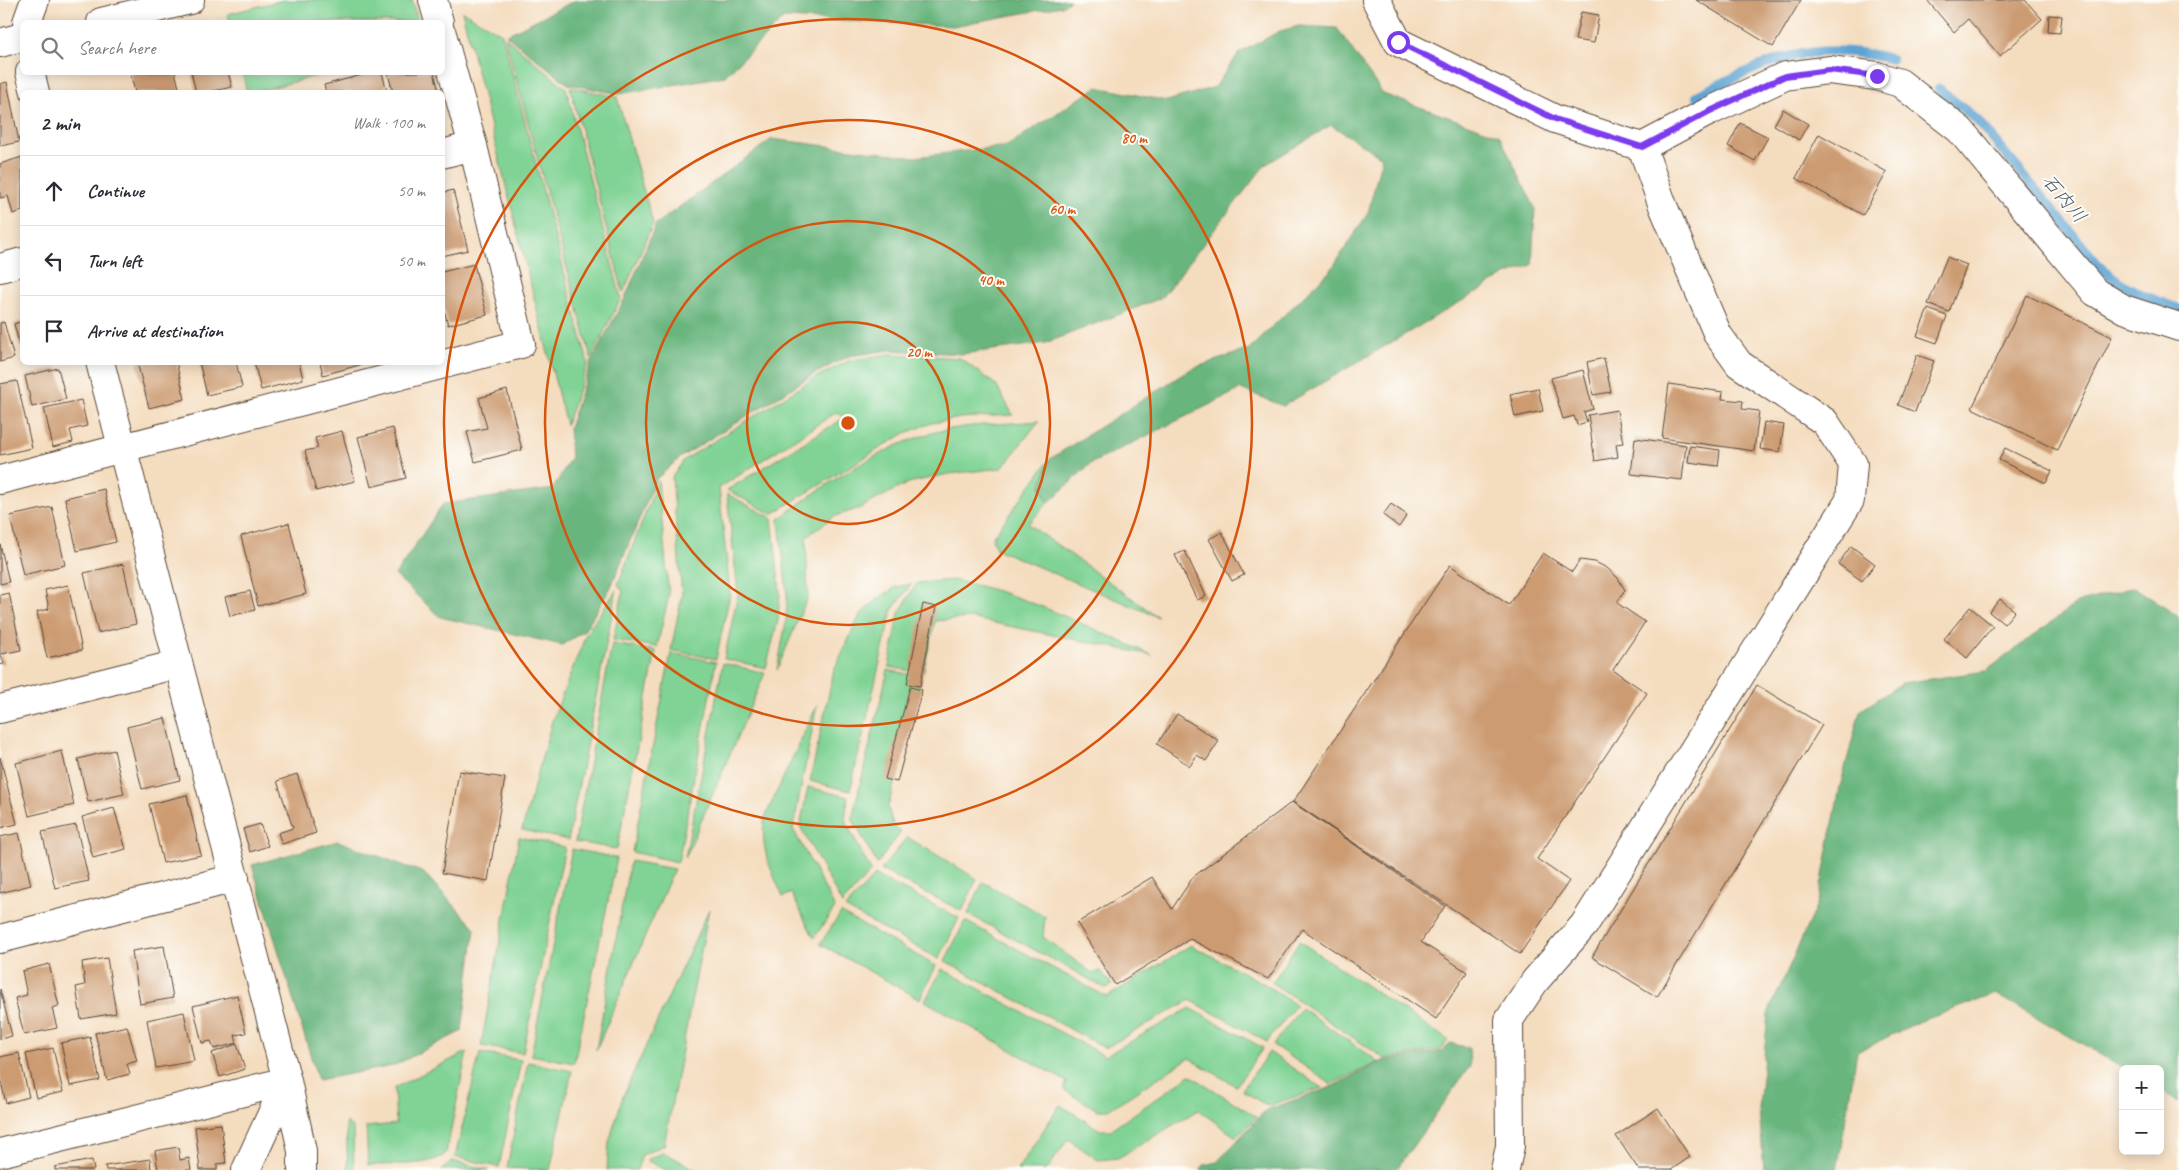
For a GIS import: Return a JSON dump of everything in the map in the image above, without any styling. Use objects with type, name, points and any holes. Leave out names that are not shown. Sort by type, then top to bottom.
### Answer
[{"type":"street","points":[[26,20],[34,0]]},
{"type":"street","points":[[109,20],[187,0]]},
{"type":"street","points":[[433,0],[438,20]]},
{"type":"street","points":[[1376,0],[1398,42],[1555,119],[1642,147],[1708,112],[1785,76],[1829,70],[1877,76],[1900,83],[1960,130],[2095,292],[2124,309],[2179,327]]},
{"type":"street","points":[[445,45],[473,146],[521,344],[445,364]]},
{"type":"street","points":[[31,75],[34,90]]},
{"type":"street","points":[[445,153],[473,146]]},
{"type":"street","points":[[1505,1170],[1510,1146],[1509,1020],[1535,981],[1584,925],[1850,500],[1853,464],[1825,422],[1739,364],[1718,335],[1663,206],[1642,147]]},
{"type":"street","points":[[0,268],[20,263]]},
{"type":"street","points":[[101,365],[121,449],[287,1081],[302,1152],[302,1170]]},
{"type":"street","points":[[0,480],[441,365]]},
{"type":"street","points":[[0,709],[178,664]]},
{"type":"street","points":[[0,939],[235,878]]},
{"type":"street","points":[[0,1153],[287,1081]]},
{"type":"street","points":[[246,1170],[287,1081]]},
{"type":"green space","points":[[283,0],[412,0],[417,20],[230,20],[228,14]]},
{"type":"green space","points":[[576,0],[1070,0],[1062,6],[953,26],[784,18],[725,76],[619,94],[568,84],[506,35]]},
{"type":"green space","points":[[462,11],[502,34],[588,363],[566,425]]},
{"type":"green space","points":[[1299,26],[1337,28],[1383,94],[1499,135],[1535,208],[1532,265],[1506,275],[1283,406],[1241,389],[1090,464],[1048,503],[1041,486],[1050,459],[1191,369],[1249,349],[1331,270],[1368,213],[1382,157],[1331,125],[1265,165],[1161,298],[1046,343],[962,354],[889,350],[849,356],[816,373],[681,457],[656,479],[610,589],[584,631],[562,645],[440,617],[395,575],[443,504],[553,489],[571,457],[569,428],[591,362],[625,298],[656,224],[772,139],[915,157],[1007,146],[1097,87],[1167,101],[1215,87],[1239,53],[1280,31]]},
{"type":"green space","points":[[505,37],[566,88],[621,298],[591,358]]},
{"type":"green space","points":[[243,75],[320,75],[263,90],[246,90]]},
{"type":"green space","points":[[570,87],[617,97],[653,223],[623,293]]},
{"type":"green space","points":[[889,354],[960,358],[996,385],[1013,415],[960,418],[932,423],[905,433],[772,514],[727,490],[844,418],[837,412],[719,488],[730,594],[716,659],[671,650],[682,595],[672,477],[684,460],[818,376],[851,360]]},
{"type":"green space","points":[[1039,421],[1002,468],[948,474],[908,483],[860,508],[833,517],[806,537],[808,596],[777,670],[786,622],[787,593],[779,519],[813,494],[854,468],[918,437],[961,427]]},
{"type":"green space","points":[[1050,459],[1041,486],[1048,503],[1028,524],[1158,617],[996,549],[992,538]]},
{"type":"green space","points":[[658,481],[669,595],[657,647],[613,640],[623,592],[618,584]]},
{"type":"green space","points":[[727,494],[772,518],[780,592],[778,620],[766,668],[724,659],[738,594]]},
{"type":"green space","points":[[952,580],[1003,593],[1028,602],[1152,655],[969,618],[935,621],[923,673],[889,667],[899,613],[917,583]]},
{"type":"green space","points":[[912,584],[892,610],[850,791],[810,781],[834,670],[860,615],[876,600],[896,587]]},
{"type":"green space","points":[[2134,587],[2179,617],[2179,1103],[2164,1091],[2164,1065],[2119,1065],[1996,994],[1916,1023],[1857,1052],[1837,1170],[1764,1170],[1759,1109],[1768,1014],[1818,902],[1840,787],[1860,711],[1902,683],[1986,671],[2077,603]]},
{"type":"green space","points":[[617,589],[568,840],[522,830],[552,721],[587,632]]},
{"type":"green space","points":[[612,644],[656,651],[617,849],[575,842]]},
{"type":"green space","points":[[671,653],[716,662],[678,862],[632,852]]},
{"type":"green space","points":[[723,663],[765,673],[685,858]]},
{"type":"green space","points":[[888,670],[922,677],[888,807],[893,825],[901,832],[877,864],[852,818]]},
{"type":"green space","points":[[817,705],[793,829],[835,908],[814,938],[791,893],[783,897],[767,858],[764,828],[765,817]]},
{"type":"green space","points":[[808,787],[848,797],[845,820],[871,871],[842,904],[800,826]]},
{"type":"green space","points":[[519,837],[565,847],[523,1053],[481,1046]]},
{"type":"green space","points":[[907,837],[977,879],[962,911],[881,870]]},
{"type":"green space","points":[[338,841],[424,873],[475,928],[462,1031],[393,1066],[318,1080],[252,865]]},
{"type":"green space","points":[[572,849],[617,858],[574,1063],[531,1055]]},
{"type":"green space","points":[[630,861],[674,869],[596,1050]]},
{"type":"green space","points":[[875,875],[959,918],[939,959],[845,908]]},
{"type":"green space","points":[[983,882],[1045,916],[1043,937],[1092,973],[1101,971],[1112,985],[1107,989],[968,914]]},
{"type":"green space","points":[[709,909],[664,1145],[642,1155],[637,1170],[607,1170],[609,1142],[623,1096]]},
{"type":"green space","points":[[841,913],[936,966],[920,999],[820,944]]},
{"type":"green space","points":[[965,921],[1107,997],[1191,945],[1263,983],[1296,1005],[1267,1042],[1190,1000],[1105,1048],[945,961]]},
{"type":"green space","points":[[1299,941],[1448,1040],[1442,1049],[1385,1059],[1272,983]]},
{"type":"green space","points":[[942,969],[1105,1056],[1190,1008],[1263,1048],[1236,1086],[1189,1058],[1108,1110],[1098,1110],[1064,1090],[1067,1082],[925,1001]]},
{"type":"green space","points":[[1301,1008],[1379,1062],[1331,1084],[1273,1045]]},
{"type":"green space","points":[[1450,1043],[1469,1048],[1470,1066],[1396,1170],[1200,1170],[1204,1165],[1217,1162],[1266,1110],[1329,1088],[1383,1061],[1443,1051]]},
{"type":"green space","points":[[467,1052],[446,1153],[431,1161],[421,1163],[368,1165],[366,1127],[396,1124],[394,1088]]},
{"type":"green space","points":[[1269,1052],[1322,1088],[1267,1106],[1242,1090]]},
{"type":"green space","points":[[480,1053],[521,1060],[499,1167],[455,1157]]},
{"type":"green space","points":[[528,1062],[572,1071],[550,1170],[507,1168]]},
{"type":"green space","points":[[1190,1075],[1257,1117],[1236,1137],[1198,1110],[1118,1158],[1098,1160],[1068,1139],[1047,1170],[1017,1170],[1060,1105],[1100,1130],[1111,1130]]},
{"type":"green space","points":[[346,1122],[353,1128],[354,1170],[348,1170]]},
{"type":"green space","points":[[663,1152],[697,1170],[665,1170],[646,1160]]},
{"type":"green space","points":[[452,1161],[489,1170],[442,1170]]},
{"type":"building","points":[[1696,0],[1801,0],[1773,47]]},
{"type":"building","points":[[1927,0],[2025,0],[2042,19],[2000,56],[1968,19],[1954,32]]},
{"type":"building","points":[[1581,12],[1599,15],[1594,43],[1575,40]]},
{"type":"building","points":[[2049,15],[2062,16],[2060,33],[2048,32]]},
{"type":"building","points":[[131,75],[176,75],[180,90],[134,90]]},
{"type":"building","points":[[192,75],[229,75],[232,87],[218,90],[196,90]]},
{"type":"building","points":[[362,75],[383,75],[386,90],[325,90],[324,85]]},
{"type":"building","points":[[388,75],[435,75],[438,90],[392,90]]},
{"type":"building","points":[[7,82],[19,142],[0,146],[0,84]]},
{"type":"building","points":[[1783,109],[1808,124],[1799,140],[1774,125]]},
{"type":"building","points":[[1740,123],[1768,137],[1755,161],[1728,146]]},
{"type":"building","points":[[1819,134],[1887,172],[1863,215],[1796,178]]},
{"type":"building","points":[[20,158],[20,212],[13,214],[8,196],[0,198],[0,164]]},
{"type":"building","points":[[453,190],[468,250],[445,255],[445,192]]},
{"type":"building","points":[[1947,257],[1967,265],[1949,312],[1928,304]]},
{"type":"building","points":[[474,264],[487,315],[448,325],[445,314],[445,271]]},
{"type":"building","points":[[2027,295],[2112,337],[2057,450],[1972,408]]},
{"type":"building","points":[[1928,309],[1947,316],[1937,343],[1917,336]]},
{"type":"building","points":[[4,322],[14,358],[0,362],[0,323]]},
{"type":"building","points":[[20,322],[20,347],[14,324]]},
{"type":"building","points":[[1917,355],[1934,361],[1915,412],[1898,405]]},
{"type":"building","points":[[1604,358],[1611,392],[1593,395],[1587,362]]},
{"type":"building","points":[[138,365],[177,365],[185,399],[149,408]]},
{"type":"building","points":[[200,365],[237,365],[242,387],[207,395]]},
{"type":"building","points":[[255,365],[300,365],[303,379],[261,390]]},
{"type":"building","points":[[321,365],[359,365],[323,375]]},
{"type":"building","points":[[58,368],[66,399],[32,407],[25,376]]},
{"type":"building","points":[[1583,370],[1593,409],[1584,412],[1587,422],[1577,425],[1574,416],[1563,419],[1551,378]]},
{"type":"building","points":[[17,381],[32,448],[0,455],[0,384]]},
{"type":"building","points":[[1669,384],[1723,392],[1722,399],[1743,401],[1742,409],[1759,411],[1754,451],[1662,438]]},
{"type":"building","points":[[1538,388],[1543,411],[1515,417],[1510,394]]},
{"type":"building","points":[[507,390],[522,450],[475,462],[467,432],[487,428],[479,398]]},
{"type":"building","points":[[81,400],[87,426],[70,430],[73,442],[53,447],[44,408]]},
{"type":"building","points":[[1617,410],[1623,443],[1616,444],[1618,457],[1595,461],[1588,415]]},
{"type":"building","points":[[1764,422],[1784,425],[1780,452],[1760,449]]},
{"type":"building","points":[[393,428],[406,478],[371,487],[358,437]]},
{"type":"building","points":[[342,431],[355,481],[316,491],[305,451],[318,448],[315,438]]},
{"type":"building","points":[[1635,438],[1686,445],[1682,480],[1631,474]]},
{"type":"building","points":[[1690,446],[1720,450],[1718,466],[1688,462]]},
{"type":"building","points":[[2005,448],[2052,471],[2046,483],[1999,460]]},
{"type":"building","points":[[104,489],[116,542],[77,551],[65,498]]},
{"type":"building","points":[[1391,504],[1407,515],[1399,527],[1383,515]]},
{"type":"building","points":[[52,507],[65,565],[23,575],[10,516]]},
{"type":"building","points":[[289,523],[306,594],[258,606],[241,536]]},
{"type":"building","points":[[1222,532],[1244,575],[1232,581],[1209,539]]},
{"type":"building","points":[[0,544],[9,582],[0,584]]},
{"type":"building","points":[[1851,546],[1875,564],[1862,581],[1838,564]]},
{"type":"building","points":[[1185,551],[1206,596],[1197,600],[1175,555]]},
{"type":"building","points":[[1543,553],[1572,572],[1580,560],[1595,562],[1607,568],[1618,578],[1625,590],[1617,603],[1645,622],[1613,670],[1647,693],[1537,859],[1569,881],[1520,954],[1293,802],[1450,565],[1509,605]]},
{"type":"building","points":[[123,564],[136,624],[98,633],[84,573]]},
{"type":"building","points":[[68,585],[82,650],[47,658],[37,612],[49,609],[45,590]]},
{"type":"building","points":[[250,591],[255,610],[230,616],[225,597]]},
{"type":"building","points":[[9,593],[21,650],[1,654],[4,664],[0,665],[0,595]]},
{"type":"building","points":[[2000,599],[2015,611],[2004,624],[1989,612]]},
{"type":"building","points":[[923,604],[936,607],[920,686],[907,684]]},
{"type":"building","points":[[1970,607],[1993,626],[1967,658],[1944,639]]},
{"type":"building","points":[[1757,685],[1822,725],[1657,997],[1592,957]]},
{"type":"building","points":[[910,687],[922,690],[897,782],[885,779]]},
{"type":"building","points":[[1177,714],[1219,741],[1206,761],[1197,755],[1190,766],[1157,744]]},
{"type":"building","points":[[165,718],[180,780],[142,789],[127,727]]},
{"type":"building","points":[[114,750],[124,794],[88,802],[78,759]]},
{"type":"building","points":[[62,751],[74,805],[29,816],[16,763]]},
{"type":"building","points":[[0,757],[17,824],[0,828]]},
{"type":"building","points":[[459,771],[505,778],[488,881],[442,873]]},
{"type":"building","points":[[297,774],[316,833],[282,844],[278,833],[293,828],[277,781]]},
{"type":"building","points":[[187,795],[201,855],[163,863],[149,804]]},
{"type":"building","points":[[1292,802],[1445,906],[1421,942],[1467,972],[1436,1019],[1302,929],[1268,979],[1190,939],[1115,985],[1077,923],[1152,877],[1172,909],[1193,877]]},
{"type":"building","points":[[114,808],[126,849],[93,858],[82,817]]},
{"type":"building","points":[[260,824],[268,846],[250,852],[243,829]]},
{"type":"building","points":[[76,825],[89,881],[55,888],[42,832]]},
{"type":"building","points":[[19,833],[31,885],[0,893],[0,837]]},
{"type":"building","points":[[164,946],[173,998],[140,1004],[132,951]]},
{"type":"building","points":[[107,958],[116,1013],[81,1019],[76,987],[85,985],[82,962]]},
{"type":"building","points":[[49,964],[59,1006],[52,1008],[57,1028],[24,1035],[15,998],[27,995],[22,971]]},
{"type":"building","points":[[0,989],[12,1036],[0,1039]]},
{"type":"building","points":[[237,995],[246,1033],[235,1035],[237,1043],[214,1049],[211,1041],[202,1043],[193,1006]]},
{"type":"building","points":[[184,1012],[194,1061],[156,1068],[147,1020]]},
{"type":"building","points":[[127,1026],[137,1061],[127,1064],[130,1074],[107,1080],[95,1033]]},
{"type":"building","points":[[90,1037],[100,1080],[70,1086],[61,1043]]},
{"type":"building","points":[[237,1044],[245,1069],[220,1077],[212,1053]]},
{"type":"building","points":[[53,1048],[63,1092],[36,1098],[26,1054]]},
{"type":"building","points":[[19,1053],[29,1097],[6,1103],[0,1078],[0,1057]]},
{"type":"building","points":[[1658,1108],[1690,1157],[1671,1170],[1639,1170],[1616,1136]]},
{"type":"building","points":[[221,1124],[226,1163],[217,1164],[217,1170],[200,1170],[195,1127]]},
{"type":"building","points":[[178,1147],[180,1160],[189,1158],[191,1170],[158,1170],[155,1151]]},
{"type":"building","points":[[150,1159],[151,1170],[106,1170],[105,1166]]},
{"type":"building","points":[[92,1160],[94,1170],[55,1170],[55,1167]]},
{"type":"waterway","name":"石内川","points":[[1697,96],[1745,72],[1790,56],[1813,52],[1837,51],[1863,53],[1891,59]]},
{"type":"waterway","name":"石内川","points":[[1939,89],[1977,120],[2099,266],[2136,292],[2179,309]]},
{"type":"route","points":[[1398,42],[1555,119],[1642,147],[1708,112],[1785,76],[1829,70],[1877,76]]}]
